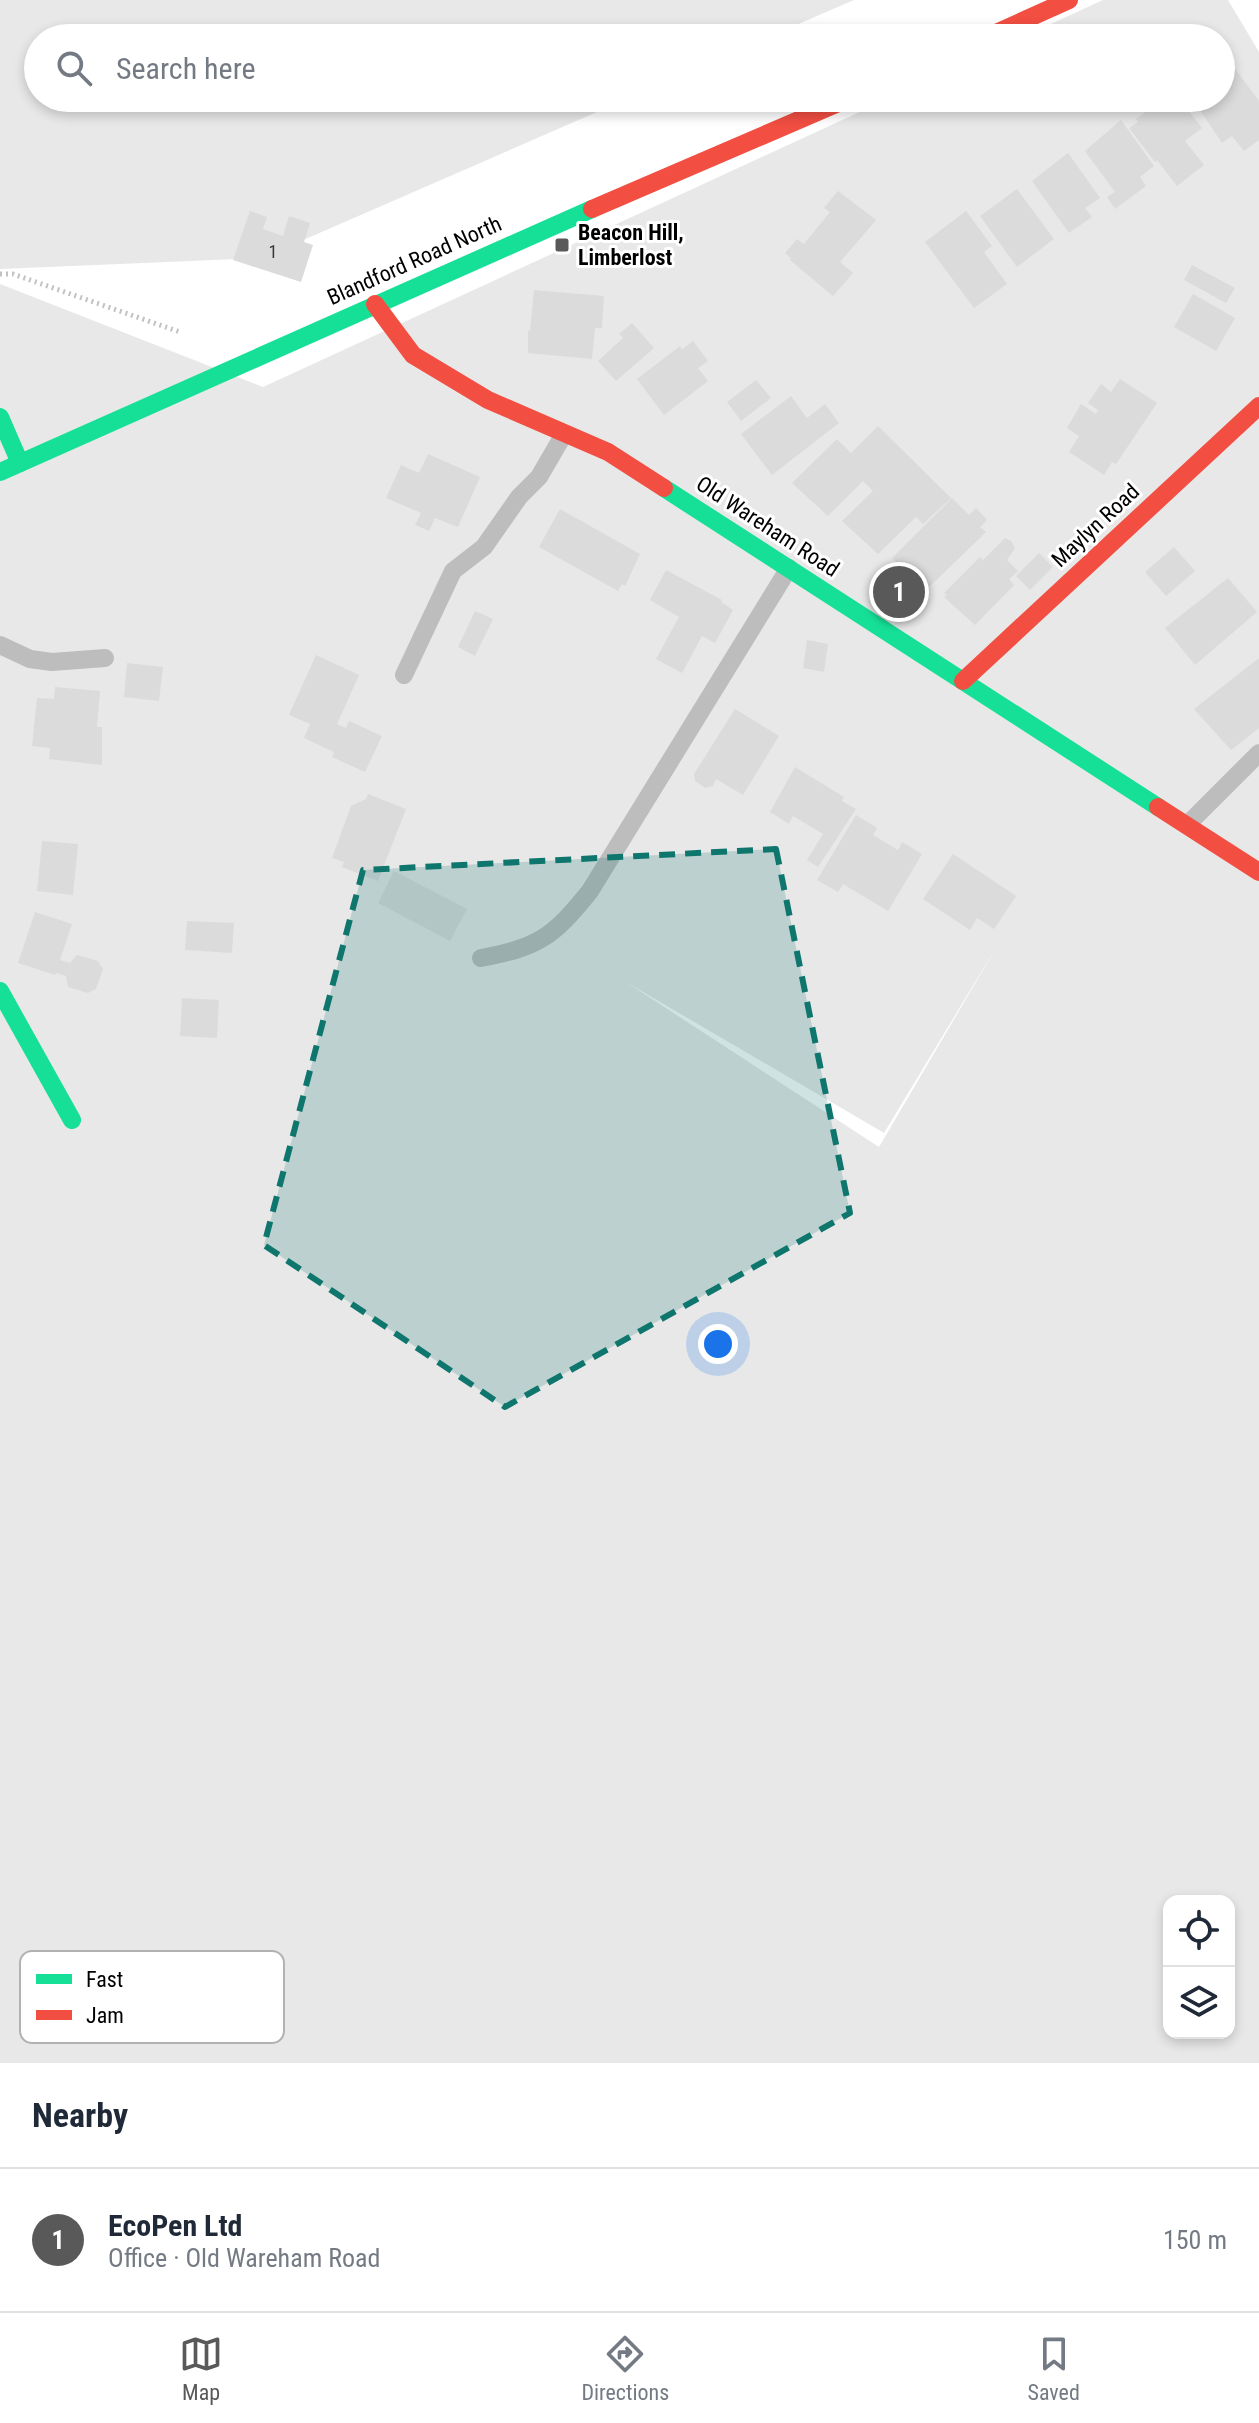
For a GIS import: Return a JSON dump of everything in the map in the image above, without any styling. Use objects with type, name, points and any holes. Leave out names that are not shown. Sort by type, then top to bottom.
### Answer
[{"type":"main road","points":[[1016,24],[1069,0]]},
{"type":"main road","name":"Blandford Road North","points":[[0,472],[375,304],[818,112]]},
{"type":"main road","name":"Old Wareham Road","points":[[375,304],[413,355],[488,400],[608,452],[1259,872]]},
{"type":"main road","name":"Maylyn Road","points":[[963,681],[1259,406]]},
{"type":"main road","points":[[0,417],[20,463]]},
{"type":"main road","points":[[0,991],[72,1120]]},
{"type":"lane","points":[[404,675],[453,571],[484,547],[519,497],[539,477],[564,434]]},
{"type":"lane","points":[[481,958],[520,951],[544,939],[566,920],[590,891],[789,568]]},
{"type":"lane","points":[[0,645],[30,659],[52,662],[105,658]]},
{"type":"lane","points":[[1187,825],[1259,753]]},
{"type":"path","points":[[0,274],[13,274],[180,332]]},
{"type":"highlighted area","points":[[776,849],[850,1213],[505,1407],[264,1245],[363,870]]},
{"type":"shaded area","points":[[0,0],[854,0],[798,24],[24,24],[24,112],[597,112],[262,258],[0,269]]},
{"type":"shaded area","points":[[1103,0],[1228,0],[1259,52],[1259,2063],[0,2063],[0,284],[263,387],[860,112],[1235,112],[1235,24],[1051,24]],"holes":[[[1000,941],[879,1147],[626,982],[884,1133]]]},
{"type":"building","points":[[1235,69],[1259,101],[1259,140],[1244,151],[1232,136],[1222,143],[1201,112],[1235,112]]},
{"type":"building","points":[[1145,112],[1190,112],[1202,128],[1185,141],[1204,165],[1177,186],[1129,128],[1138,122],[1136,119]]},
{"type":"building","points":[[1121,120],[1154,166],[1140,177],[1146,186],[1115,209],[1107,197],[1115,192],[1085,151]]},
{"type":"building","points":[[1068,153],[1100,198],[1085,208],[1092,217],[1069,233],[1032,181]]},
{"type":"building","points":[[1017,189],[1054,239],[1017,267],[980,216]]},
{"type":"building","points":[[838,191],[876,220],[840,262],[853,273],[833,296],[785,253],[797,239],[804,244],[830,212],[824,208]]},
{"type":"building","points":[[250,211],[267,217],[263,229],[283,236],[289,216],[310,223],[304,242],[313,245],[301,282],[233,260]]},
{"type":"building","points":[[966,211],[992,246],[984,252],[1007,284],[974,308],[925,242]]},
{"type":"building","points":[[1192,265],[1235,288],[1226,303],[1184,280]]},
{"type":"building","points":[[534,290],[604,296],[602,328],[595,328],[592,359],[528,353]]},
{"type":"building","points":[[1193,294],[1235,318],[1216,351],[1174,327]]},
{"type":"building","points":[[632,323],[654,348],[616,381],[598,361],[623,338],[619,334]]},
{"type":"building","points":[[693,341],[708,361],[698,368],[708,381],[664,415],[637,379],[680,346],[682,350]]},
{"type":"building","points":[[1120,379],[1157,403],[1116,464],[1112,462],[1104,475],[1069,452],[1079,436],[1067,428],[1081,404],[1096,414],[1098,410],[1088,403],[1101,384],[1111,392]]},
{"type":"building","points":[[756,380],[771,398],[741,421],[727,402]]},
{"type":"building","points":[[791,396],[807,418],[825,404],[839,423],[772,475],[741,434]]},
{"type":"building","points":[[878,426],[951,498],[923,524],[916,517],[878,554],[842,521],[873,491],[863,481],[828,516],[792,483],[837,439],[851,453]]},
{"type":"building","points":[[428,454],[480,477],[458,527],[435,518],[429,531],[415,525],[421,513],[386,498],[401,465],[419,473]]},
{"type":"building","points":[[952,498],[969,515],[976,508],[987,520],[980,527],[986,532],[924,592],[892,558]]},
{"type":"building","points":[[560,509],[640,554],[625,586],[622,584],[618,591],[539,547]]},
{"type":"building","points":[[1005,538],[1015,548],[1007,560],[1018,571],[1009,579],[1014,585],[975,625],[944,597],[947,595],[944,593],[980,557],[983,560]]},
{"type":"building","points":[[1174,547],[1195,571],[1166,596],[1145,572]]},
{"type":"building","points":[[1039,553],[1053,567],[1030,590],[1016,576]]},
{"type":"building","points":[[666,570],[722,600],[733,610],[715,643],[702,636],[682,673],[656,659],[679,617],[650,600]]},
{"type":"building","points":[[1228,578],[1257,612],[1195,665],[1165,628]]},
{"type":"building","points":[[475,611],[493,619],[475,656],[458,647]]},
{"type":"building","points":[[807,640],[828,644],[824,672],[803,668]]},
{"type":"building","points":[[316,655],[359,675],[337,724],[346,728],[349,721],[382,736],[365,772],[332,757],[334,752],[304,738],[310,724],[289,715]]},
{"type":"building","points":[[1259,658],[1259,728],[1231,750],[1194,709]]},
{"type":"building","points":[[127,663],[163,667],[159,701],[124,697]]},
{"type":"building","points":[[55,687],[100,691],[97,727],[102,727],[102,765],[49,759],[50,748],[32,746],[37,698],[54,699]]},
{"type":"building","points":[[735,709],[779,736],[743,795],[716,779],[713,786],[705,788],[695,781],[694,774]]},
{"type":"building","points":[[795,767],[844,797],[842,801],[856,809],[818,867],[807,860],[823,834],[793,816],[789,824],[770,812]]},
{"type":"building","points":[[368,794],[406,809],[378,881],[342,867],[344,862],[332,858],[351,806],[366,799]]},
{"type":"building","points":[[856,815],[877,828],[873,835],[898,850],[902,842],[922,854],[888,911],[843,884],[838,892],[817,880]]},
{"type":"building","points":[[42,841],[78,844],[73,895],[37,891]]},
{"type":"building","points":[[953,854],[1016,896],[994,929],[977,918],[970,930],[923,899]]},
{"type":"building","points":[[394,871],[467,909],[450,941],[378,903]]},
{"type":"building","points":[[35,912],[72,924],[60,960],[70,963],[77,955],[98,961],[103,969],[96,989],[88,993],[68,987],[66,976],[18,963]]},
{"type":"building","points":[[187,921],[234,923],[232,953],[185,950]]},
{"type":"building","points":[[182,998],[219,1000],[217,1038],[180,1036]]},
{"type":"traffic: fast","points":[[0,472],[592,209]]},
{"type":"traffic: fast","points":[[0,417],[20,463]]},
{"type":"traffic: fast","points":[[664,488],[1158,807]]},
{"type":"traffic: fast","points":[[0,991],[72,1120]]},
{"type":"traffic: jam","points":[[1016,24],[1069,0]]},
{"type":"traffic: jam","points":[[592,209],[817,112]]},
{"type":"traffic: jam","points":[[375,304],[413,355],[488,400],[608,452],[664,488]]},
{"type":"traffic: jam","points":[[963,681],[1259,406]]},
{"type":"traffic: jam","points":[[1158,807],[1259,872]]},
{"type":"place","name":"Beacon Hill, Limberlost","points":[[562,245]]},
{"type":"place","name":"EcoPen Ltd","points":[[899,592]]}]
